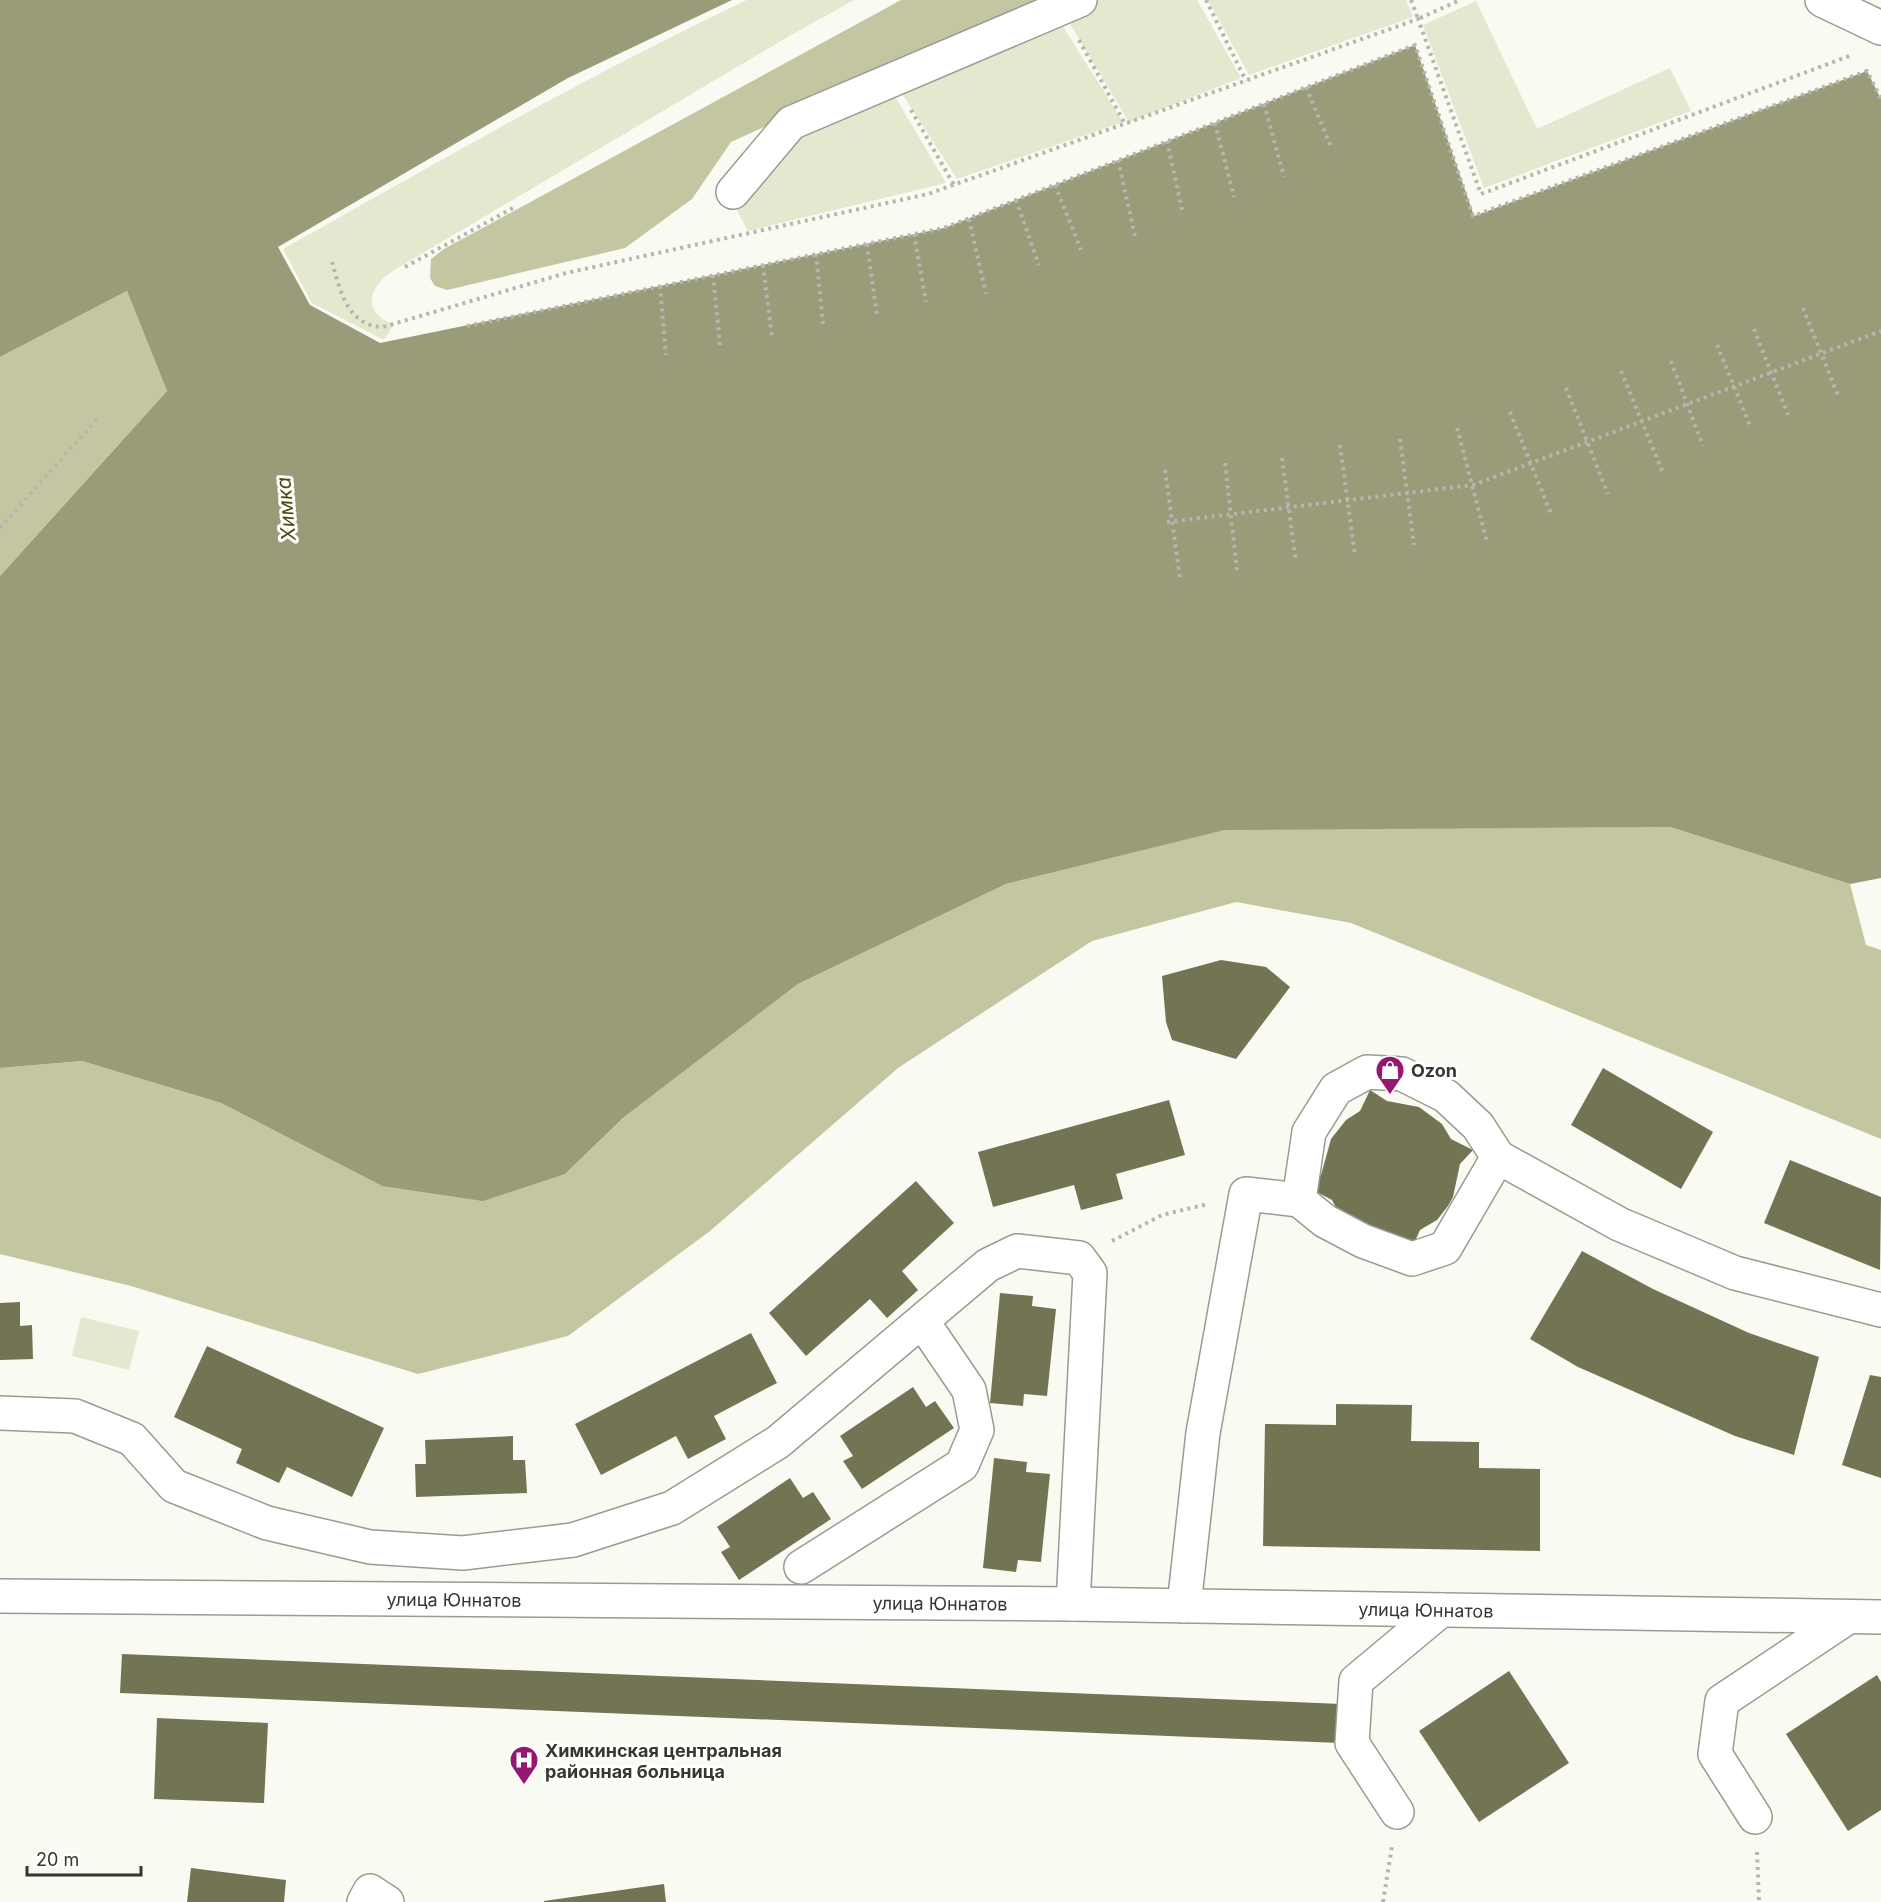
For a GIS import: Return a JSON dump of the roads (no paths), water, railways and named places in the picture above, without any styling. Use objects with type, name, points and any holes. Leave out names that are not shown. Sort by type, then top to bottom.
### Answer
[{"type":"street","points":[[1822,0],[1881,28]]},
{"type":"street","points":[[733,192],[791,123],[1070,4]]},
{"type":"street","points":[[1299,1200],[1309,1132],[1336,1089],[1367,1072],[1402,1074],[1446,1096],[1478,1126],[1498,1157],[1619,1224],[1735,1273],[1881,1310]]},
{"type":"street","points":[[1184,1606],[1203,1433],[1246,1194],[1299,1200],[1325,1221],[1363,1241],[1412,1259],[1445,1248],[1498,1157]]},
{"type":"street","points":[[0,1413],[75,1416],[132,1439],[174,1486],[267,1523],[370,1547],[463,1553],[573,1540],[672,1508],[778,1442],[988,1265],[1017,1251],[1079,1258],[1090,1273],[1073,1604]]},
{"type":"street","points":[[801,1568],[962,1465],[977,1431],[969,1390],[922,1321]]},
{"type":"street","name":"улица Юннатов","points":[[0,1596],[1073,1604],[1881,1617]]},
{"type":"street","points":[[1397,1812],[1352,1743],[1356,1681],[1441,1610]]},
{"type":"street","points":[[1755,1817],[1715,1754],[1722,1701],[1848,1617]]},
{"type":"street","points":[[364,1902],[370,1891],[387,1902]]},
{"type":"water","name":"Химка","points":[[0,0],[732,0],[568,78],[278,247],[310,305],[380,343],[944,228],[1415,45],[1474,216],[1867,71],[1881,99],[1881,878],[1850,884],[1670,827],[1224,830],[1006,884],[798,984],[623,1118],[565,1174],[483,1201],[382,1186],[221,1103],[82,1061],[0,1068],[0,576],[167,391],[127,291],[0,357]]},
{"type":"place","name":"Ozon","points":[[1390,1096]]},
{"type":"place","name":"Химкинская центральная районная больница","points":[[524,1786]]}]
